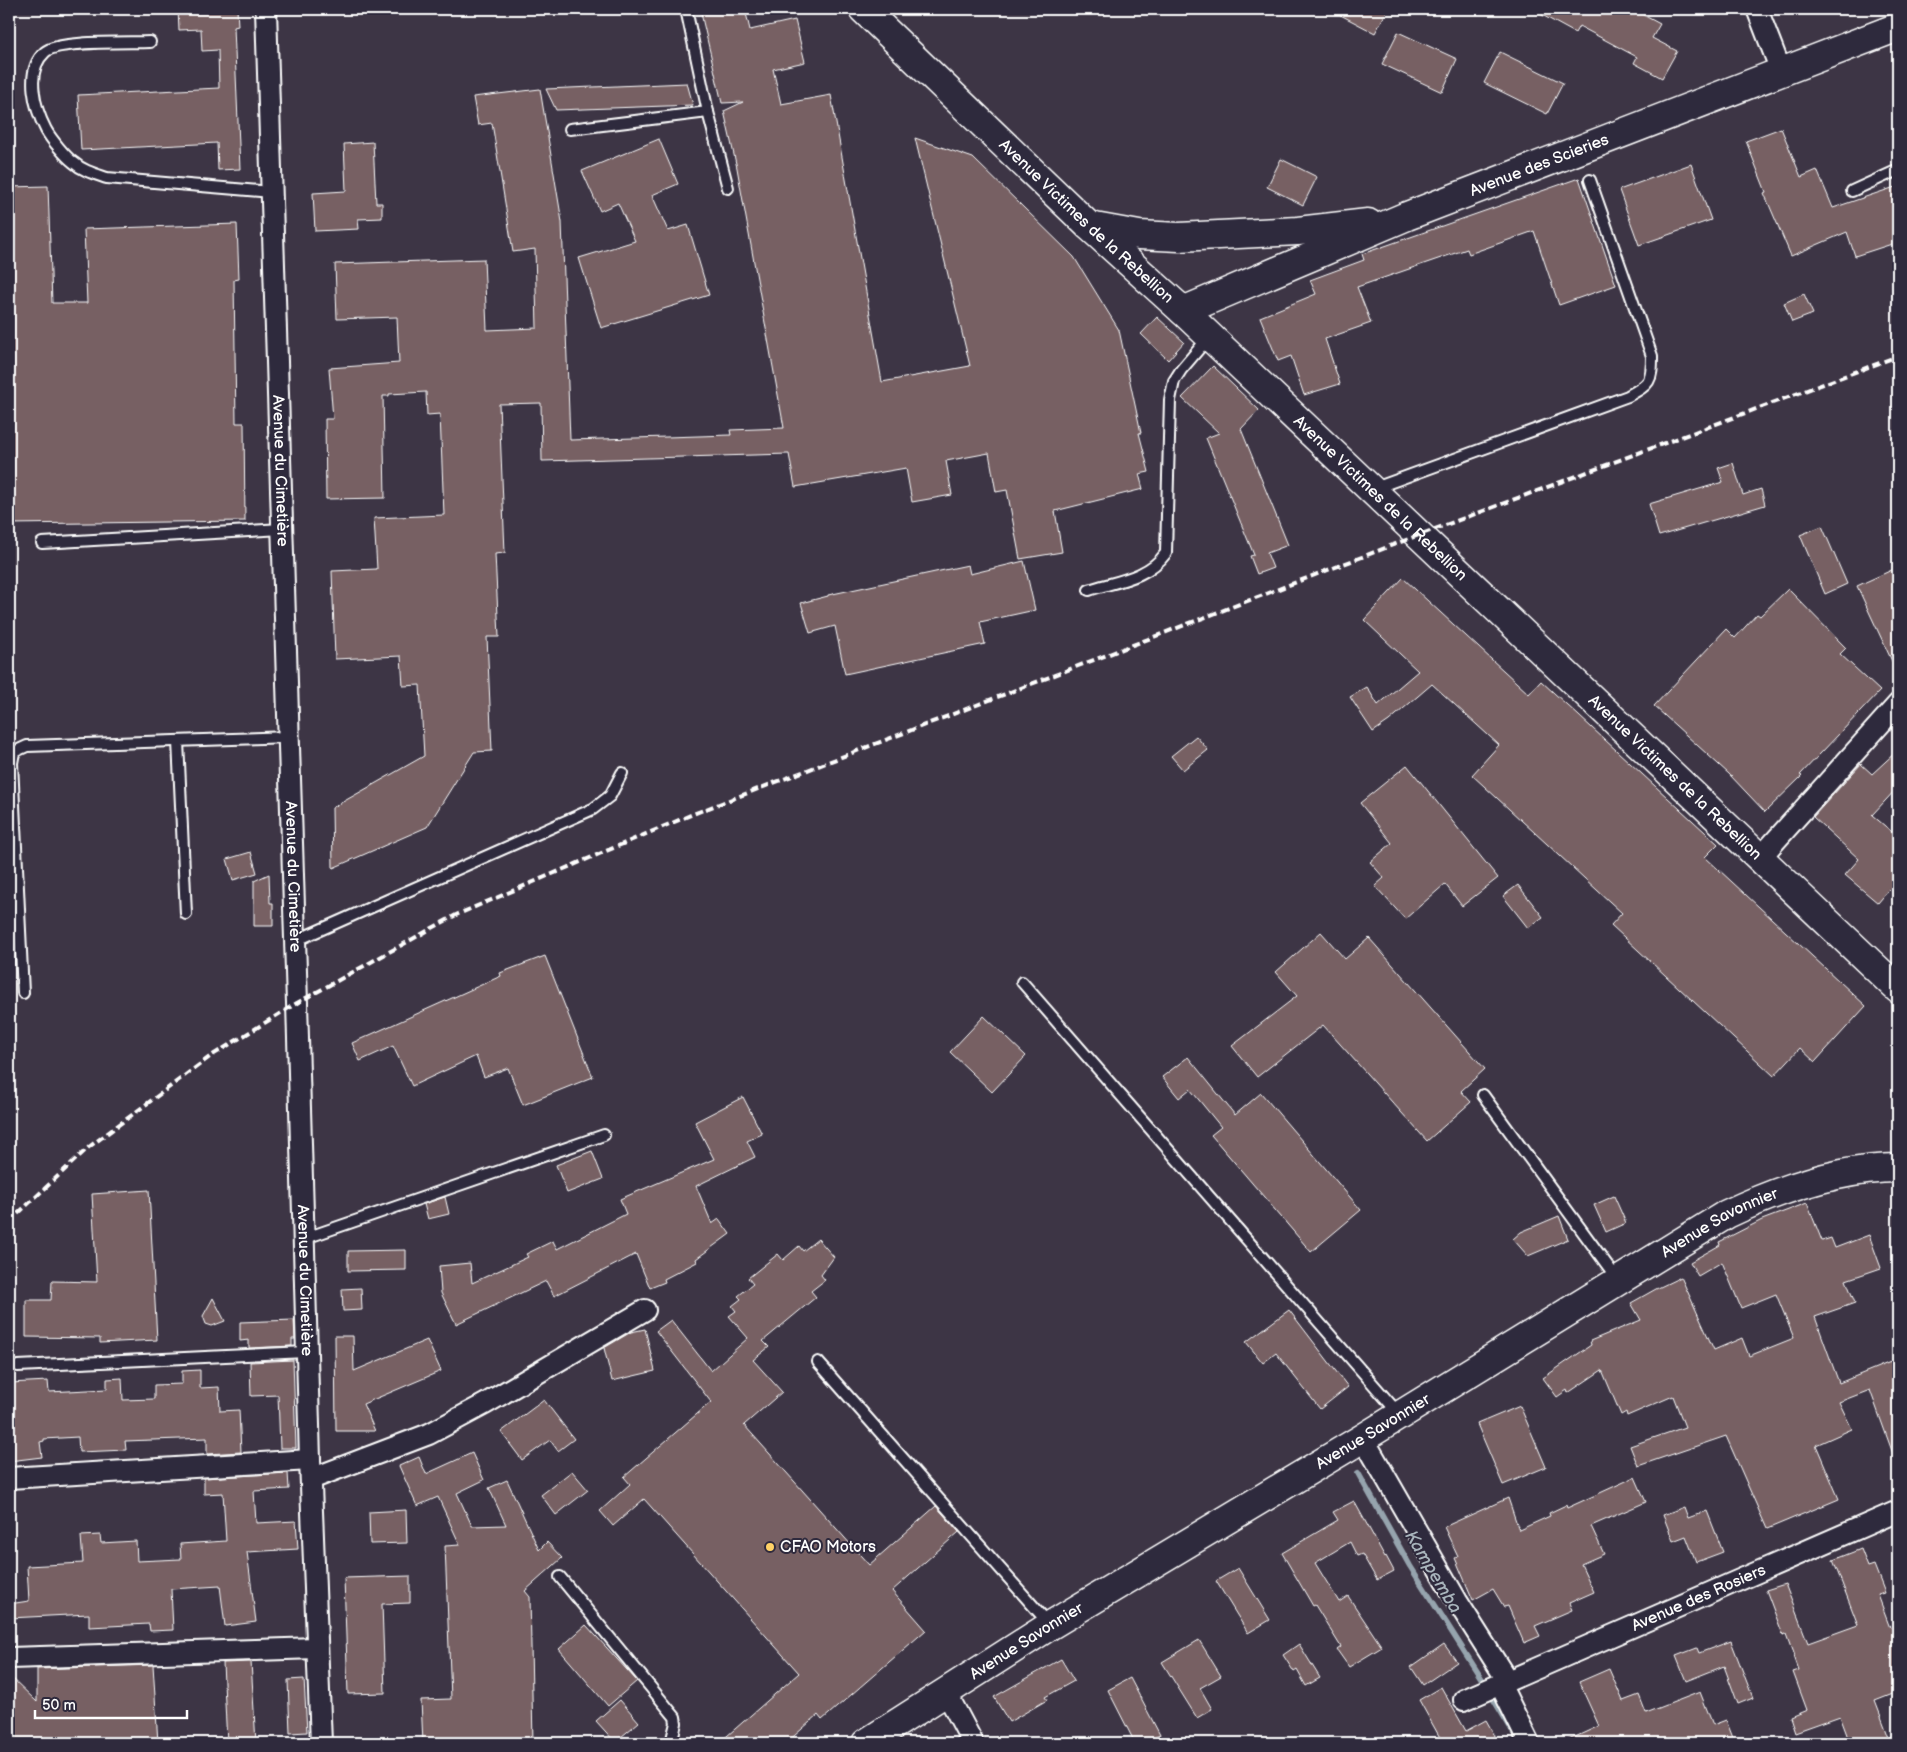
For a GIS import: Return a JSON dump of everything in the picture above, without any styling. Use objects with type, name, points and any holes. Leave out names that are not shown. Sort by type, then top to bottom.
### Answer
[{"type":"street","name":"Avenue du Cimetière","points":[[266,9],[306,1352],[320,1743]]},
{"type":"street","name":"Avenue Victimes de la Rebellion","points":[[863,9],[1088,226],[1183,311],[1898,989]]},
{"type":"street","points":[[1757,9],[1781,71]]},
{"type":"street","name":"Avenue des Scieries","points":[[1183,311],[1407,216],[1898,27]]},
{"type":"street","points":[[1088,226],[1139,235],[1179,237],[1298,231],[1407,216]]},
{"type":"street","points":[[1760,858],[1898,704]]},
{"type":"street","name":"Avenue Savonnier","points":[[866,1743],[1050,1625],[1363,1438],[1727,1214],[1764,1197],[1838,1174],[1880,1168],[1898,1168]]},
{"type":"street","points":[[9,1478],[310,1470],[428,1434],[485,1404],[645,1310]]},
{"type":"street","points":[[1363,1438],[1458,1601],[1487,1690],[1530,1743]]},
{"type":"street","name":"Avenue des Rosiers","points":[[1487,1690],[1898,1511]]},
{"type":"street","points":[[10,1658],[316,1648]]},
{"type":"street","points":[[946,1692],[973,1743]]},
{"type":"lane","points":[[686,9],[708,112],[728,188]]},
{"type":"lane","points":[[150,42],[60,45],[46,51],[37,63],[34,79],[35,100],[47,132],[73,162],[88,173],[107,178],[272,192]]},
{"type":"lane","points":[[570,129],[708,112]]},
{"type":"lane","points":[[1852,191],[1898,170]]},
{"type":"lane","points":[[1372,490],[1628,396],[1646,387],[1652,373],[1652,356],[1590,180]]},
{"type":"lane","points":[[1089,590],[1145,573],[1159,563],[1166,553],[1170,400],[1174,381],[1209,336]]},
{"type":"lane","points":[[42,543],[282,529]]},
{"type":"lane","points":[[23,993],[12,763],[14,752],[27,746],[288,737]]},
{"type":"lane","points":[[178,741],[186,914]]},
{"type":"lane","points":[[295,941],[593,809],[610,796],[622,773]]},
{"type":"lane","points":[[1022,982],[1400,1415]]},
{"type":"lane","points":[[1483,1095],[1619,1281]]},
{"type":"lane","points":[[303,1239],[604,1136]]},
{"type":"lane","points":[[18,1366],[306,1352]]},
{"type":"lane","points":[[818,1362],[1050,1625]]},
{"type":"lane","points":[[560,1576],[674,1717],[676,1723],[671,1743]]},
{"type":"building","points":[[178,9],[237,9],[238,26],[234,27],[240,169],[218,170],[217,143],[81,150],[78,95],[219,88],[218,50],[202,51],[201,29],[179,30]]},
{"type":"building","points":[[700,9],[745,9],[750,30],[795,20],[805,62],[773,69],[781,104],[831,95],[882,382],[970,366],[915,138],[973,158],[1074,257],[1119,330],[1141,433],[1139,433],[1149,472],[1139,474],[1143,489],[1055,511],[1062,552],[1020,559],[1007,490],[996,492],[989,453],[946,461],[952,495],[912,502],[906,468],[795,487],[789,454],[542,461],[541,403],[499,404],[505,553],[495,554],[499,637],[487,637],[492,751],[474,752],[427,827],[333,868],[332,808],[424,756],[420,685],[403,686],[401,656],[335,659],[332,571],[377,569],[374,518],[444,515],[440,414],[427,415],[426,392],[383,396],[385,498],[326,499],[325,419],[333,419],[329,368],[399,363],[397,317],[337,319],[335,264],[484,259],[487,330],[537,328],[535,249],[513,252],[492,123],[478,125],[473,97],[540,89],[562,222],[570,440],[731,435],[730,430],[784,428],[737,168],[724,111],[743,102],[722,103]]},
{"type":"building","points":[[1329,9],[1388,9],[1375,33]]},
{"type":"building","points":[[1531,9],[1632,9],[1660,24],[1652,38],[1677,51],[1662,78],[1634,63],[1637,57],[1579,26],[1575,33]]},
{"type":"building","points":[[1398,32],[1457,59],[1442,92],[1382,64]]},
{"type":"building","points":[[1500,52],[1563,83],[1547,114],[1484,83]]},
{"type":"building","points":[[687,83],[693,105],[556,110],[546,89]]},
{"type":"building","points":[[1781,128],[1801,177],[1817,170],[1833,208],[1898,186],[1898,242],[1855,256],[1847,232],[1791,256],[1764,193],[1766,192],[1746,141]]},
{"type":"building","points":[[659,139],[678,184],[652,195],[668,231],[688,225],[709,295],[601,328],[579,258],[635,241],[618,203],[600,211],[582,171]]},
{"type":"building","points":[[373,142],[376,203],[382,203],[382,218],[358,219],[359,229],[315,231],[313,193],[346,191],[344,144]]},
{"type":"building","points":[[1281,159],[1317,177],[1303,205],[1267,187]]},
{"type":"building","points":[[1691,164],[1711,220],[1639,245],[1619,190]]},
{"type":"building","points":[[1579,178],[1616,285],[1559,305],[1534,231],[1469,254],[1467,249],[1357,287],[1371,323],[1325,339],[1340,384],[1304,395],[1291,356],[1278,361],[1260,317],[1316,294],[1310,280],[1364,260],[1362,254]]},
{"type":"building","points":[[48,186],[52,303],[87,303],[84,229],[237,224],[239,279],[234,280],[236,423],[244,423],[245,521],[9,524],[9,187]]},
{"type":"building","points":[[1804,294],[1813,314],[1792,322],[1784,303]]},
{"type":"building","points":[[1157,317],[1184,342],[1168,360],[1141,334]]},
{"type":"building","points":[[1213,366],[1259,410],[1241,429],[1288,545],[1267,553],[1273,568],[1257,574],[1250,556],[1254,555],[1206,438],[1219,433],[1182,398]]},
{"type":"building","points":[[1733,463],[1743,495],[1761,489],[1765,505],[1659,536],[1649,504],[1723,482],[1718,468]]},
{"type":"building","points":[[1822,526],[1847,584],[1825,594],[1800,535]]},
{"type":"building","points":[[1024,561],[1035,610],[980,622],[985,644],[845,674],[835,626],[810,633],[801,603],[828,595],[968,565],[970,574]]},
{"type":"building","points":[[1894,569],[1898,578],[1898,674],[1857,586]]},
{"type":"building","points":[[1403,578],[1529,694],[1541,681],[1718,844],[1705,857],[1866,1006],[1815,1062],[1800,1048],[1774,1076],[1611,925],[1622,913],[1472,775],[1499,745],[1432,684],[1389,721],[1373,732],[1350,697],[1367,687],[1378,705],[1418,671],[1364,620]]},
{"type":"building","points":[[1788,589],[1846,648],[1840,654],[1880,691],[1800,775],[1802,776],[1765,812],[1729,774],[1654,706],[1726,629],[1735,638],[1757,614],[1760,616]]},
{"type":"building","points":[[1196,736],[1208,750],[1183,770],[1171,756]]},
{"type":"building","points":[[1898,750],[1898,787],[1872,815],[1898,837],[1898,879],[1878,903],[1845,875],[1859,859],[1813,817],[1861,764],[1872,774]]},
{"type":"building","points":[[1407,765],[1498,878],[1462,906],[1445,884],[1405,919],[1375,886],[1384,878],[1370,862],[1392,843],[1360,803]]},
{"type":"building","points":[[251,852],[257,873],[233,880],[227,859]]},
{"type":"building","points":[[269,874],[270,903],[273,903],[273,926],[254,926],[254,881]]},
{"type":"building","points":[[1518,885],[1543,917],[1528,928],[1503,896]]},
{"type":"building","points":[[1321,932],[1345,959],[1369,938],[1485,1069],[1461,1091],[1471,1102],[1427,1141],[1323,1025],[1257,1077],[1232,1046],[1297,996],[1276,972]]},
{"type":"building","points":[[545,956],[593,1077],[523,1105],[508,1068],[484,1077],[476,1056],[412,1086],[393,1046],[360,1061],[352,1043],[501,976],[500,973]]},
{"type":"building","points":[[984,1016],[1026,1056],[992,1092],[950,1052]]},
{"type":"building","points":[[1188,1057],[1235,1115],[1261,1093],[1361,1210],[1311,1252],[1211,1135],[1221,1127],[1190,1089],[1179,1098],[1162,1077]]},
{"type":"building","points":[[743,1097],[762,1134],[747,1141],[755,1157],[696,1186],[712,1224],[719,1219],[730,1234],[696,1259],[697,1262],[664,1279],[665,1282],[650,1288],[636,1254],[554,1296],[546,1281],[456,1324],[441,1293],[439,1266],[470,1263],[472,1283],[528,1257],[526,1254],[553,1241],[557,1249],[626,1214],[620,1199],[714,1159],[695,1122]]},
{"type":"building","points":[[592,1151],[603,1179],[567,1193],[556,1165]]},
{"type":"building","points":[[149,1190],[157,1340],[100,1343],[100,1338],[26,1337],[26,1300],[51,1300],[52,1281],[97,1282],[92,1194]]},
{"type":"building","points":[[1614,1196],[1626,1223],[1606,1232],[1594,1205]]},
{"type":"building","points":[[445,1197],[449,1214],[428,1219],[424,1204]]},
{"type":"building","points":[[1807,1203],[1822,1241],[1831,1238],[1835,1248],[1869,1235],[1881,1268],[1846,1280],[1855,1303],[1815,1317],[1839,1383],[1898,1359],[1898,1462],[1896,1462],[1870,1390],[1839,1402],[1852,1429],[1816,1445],[1839,1499],[1767,1529],[1726,1436],[1638,1466],[1630,1446],[1685,1427],[1673,1396],[1627,1416],[1626,1412],[1621,1415],[1602,1370],[1568,1393],[1567,1390],[1557,1397],[1543,1378],[1591,1345],[1590,1341],[1641,1320],[1631,1303],[1681,1277],[1714,1350],[1742,1338],[1749,1356],[1794,1338],[1776,1294],[1741,1308],[1722,1262],[1698,1276],[1690,1262],[1720,1245],[1719,1242],[1762,1220]]},
{"type":"building","points":[[1559,1216],[1568,1239],[1528,1256],[1513,1239],[1521,1232]]},
{"type":"building","name":"CFAO Motors","points":[[818,1239],[834,1257],[821,1275],[825,1280],[811,1291],[816,1297],[763,1341],[769,1347],[753,1360],[782,1392],[744,1425],[869,1565],[936,1506],[959,1532],[892,1591],[926,1630],[822,1720],[818,1715],[786,1743],[719,1743],[799,1673],[644,1499],[613,1526],[600,1511],[630,1484],[624,1477],[711,1402],[656,1331],[671,1320],[711,1371],[748,1338],[729,1316],[736,1311],[732,1306],[741,1299],[738,1296],[753,1284],[748,1278],[778,1254],[783,1260],[799,1246],[803,1251]]},
{"type":"building","points":[[406,1250],[406,1270],[348,1271],[348,1251]]},
{"type":"building","points":[[361,1288],[362,1310],[343,1311],[342,1289]]},
{"type":"building","points":[[213,1298],[225,1321],[212,1326],[206,1324],[203,1316]]},
{"type":"building","points":[[1289,1310],[1348,1387],[1320,1409],[1276,1353],[1263,1363],[1246,1342]]},
{"type":"building","points":[[294,1320],[295,1339],[292,1339],[292,1346],[249,1348],[249,1340],[240,1341],[240,1322]]},
{"type":"building","points":[[645,1329],[655,1371],[612,1381],[604,1348],[631,1332]]},
{"type":"building","points":[[335,1336],[353,1336],[354,1371],[427,1340],[441,1371],[363,1404],[375,1431],[336,1431]]},
{"type":"building","points":[[293,1360],[296,1448],[280,1448],[278,1395],[251,1396],[250,1362]]},
{"type":"building","points":[[200,1370],[200,1388],[219,1387],[220,1411],[239,1410],[241,1452],[207,1454],[207,1438],[125,1441],[126,1450],[79,1452],[78,1437],[44,1439],[44,1441],[40,1442],[42,1457],[9,1461],[9,1410],[12,1410],[10,1383],[48,1381],[49,1392],[107,1389],[107,1379],[122,1378],[123,1400],[154,1399],[154,1385],[182,1384],[182,1371]]},
{"type":"building","points":[[544,1400],[574,1439],[558,1451],[550,1440],[522,1460],[501,1432]]},
{"type":"building","points":[[1520,1406],[1546,1467],[1503,1485],[1477,1424]]},
{"type":"building","points":[[472,1453],[484,1480],[457,1493],[472,1526],[506,1525],[489,1488],[507,1480],[539,1550],[547,1542],[562,1558],[525,1591],[530,1597],[533,1743],[423,1743],[421,1700],[451,1699],[445,1546],[460,1545],[438,1497],[417,1506],[399,1466],[419,1457],[426,1474]]},
{"type":"building","points":[[572,1471],[588,1490],[556,1515],[541,1495]]},
{"type":"building","points":[[288,1473],[289,1489],[254,1491],[256,1523],[296,1521],[298,1549],[247,1552],[256,1622],[225,1626],[220,1586],[171,1589],[173,1630],[150,1631],[149,1624],[89,1627],[89,1614],[9,1618],[9,1604],[29,1601],[27,1566],[83,1563],[81,1536],[100,1535],[101,1543],[136,1541],[137,1561],[181,1559],[180,1544],[226,1541],[223,1493],[204,1494],[204,1478]]},
{"type":"building","points":[[1635,1477],[1646,1502],[1591,1526],[1604,1554],[1581,1564],[1594,1592],[1569,1603],[1572,1610],[1535,1626],[1540,1636],[1524,1643],[1508,1606],[1504,1607],[1493,1589],[1473,1600],[1455,1558],[1458,1557],[1444,1527],[1508,1498],[1519,1530],[1550,1516],[1549,1513],[1566,1505],[1567,1508]]},
{"type":"building","points":[[1354,1501],[1394,1571],[1377,1580],[1362,1554],[1357,1556],[1350,1542],[1315,1563],[1339,1602],[1348,1596],[1382,1647],[1349,1667],[1337,1650],[1341,1647],[1315,1605],[1313,1606],[1282,1553],[1338,1520],[1333,1512]]},
{"type":"building","points":[[1684,1507],[1688,1518],[1707,1511],[1723,1552],[1696,1562],[1686,1536],[1673,1541],[1663,1515]]},
{"type":"building","points":[[406,1510],[407,1543],[370,1544],[369,1512]]},
{"type":"building","points":[[1861,1549],[1868,1567],[1874,1565],[1885,1593],[1878,1595],[1890,1627],[1898,1624],[1898,1692],[1875,1701],[1891,1743],[1850,1743],[1840,1716],[1795,1732],[1790,1717],[1807,1710],[1793,1672],[1799,1670],[1786,1634],[1783,1635],[1766,1590],[1785,1584],[1808,1643],[1858,1625],[1833,1560]]},
{"type":"building","points":[[1238,1568],[1270,1620],[1248,1633],[1216,1581]]},
{"type":"building","points":[[410,1576],[410,1603],[382,1604],[385,1693],[348,1694],[344,1578]]},
{"type":"building","points":[[586,1625],[637,1681],[608,1706],[559,1649]]},
{"type":"building","points":[[1199,1640],[1221,1676],[1200,1688],[1212,1709],[1197,1718],[1162,1662]]},
{"type":"building","points":[[1731,1641],[1753,1698],[1738,1704],[1724,1666],[1686,1681],[1676,1656],[1697,1648],[1699,1653]]},
{"type":"building","points":[[1299,1644],[1320,1678],[1306,1686],[1297,1670],[1294,1672],[1283,1655]]},
{"type":"building","points":[[1444,1644],[1457,1662],[1423,1685],[1411,1667]]},
{"type":"building","points":[[1061,1659],[1074,1681],[1045,1697],[1047,1700],[1009,1722],[994,1697]]},
{"type":"building","points":[[251,1662],[256,1743],[227,1743],[223,1663]]},
{"type":"building","points":[[153,1665],[158,1743],[9,1743],[9,1675],[37,1702],[37,1669]]},
{"type":"building","points":[[1609,1669],[1623,1701],[1639,1695],[1646,1713],[1700,1692],[1713,1725],[1726,1720],[1735,1743],[1562,1743],[1599,1726],[1579,1682]]},
{"type":"building","points":[[1130,1678],[1160,1735],[1144,1743],[1135,1743],[1108,1690]]},
{"type":"building","points":[[304,1679],[307,1732],[290,1733],[288,1680]]},
{"type":"building","points":[[1441,1687],[1466,1731],[1486,1720],[1499,1743],[1443,1743],[1419,1700]]},
{"type":"building","points":[[620,1700],[639,1722],[615,1742],[596,1721]]},
{"type":"waterway","name":"Kampemba","points":[[1358,1473],[1410,1566],[1485,1684]]},
{"type":"waterway","name":"Kampemba","points":[[1491,1695],[1514,1733]]},
{"type":"railway","points":[[9,1222],[89,1147],[211,1056],[297,1003],[456,915],[693,814],[1419,535],[1898,356]]},
{"type":"place","name":"CFAO Motors","points":[[770,1547]]}]
